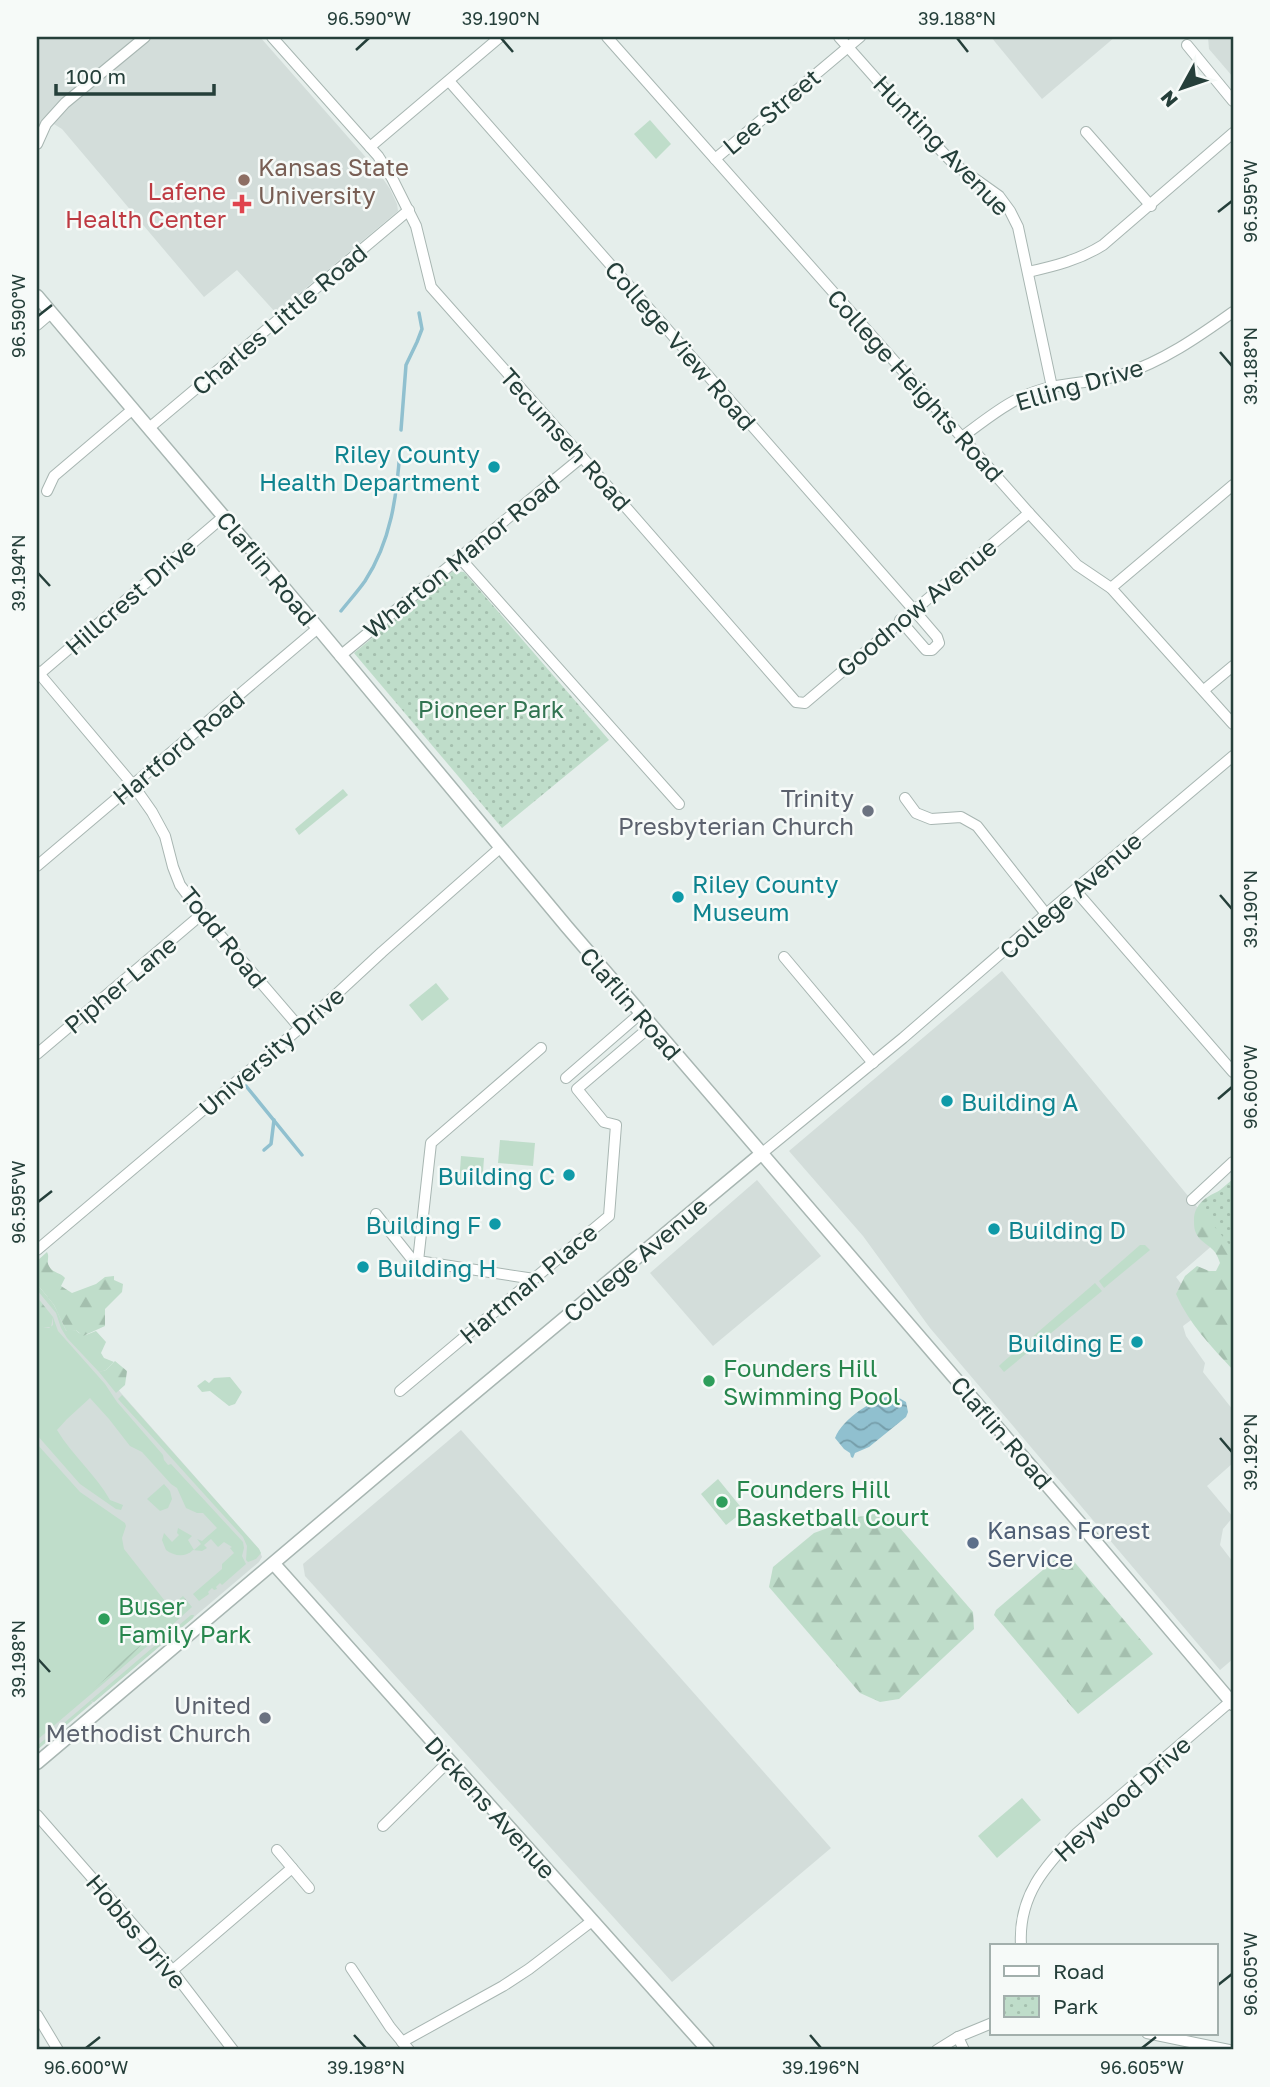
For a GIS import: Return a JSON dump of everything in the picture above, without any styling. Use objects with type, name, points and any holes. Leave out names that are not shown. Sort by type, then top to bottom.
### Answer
[{"type":"street","points":[[37,144],[47,124],[65,103],[145,37]]},
{"type":"street","name":"Tecumseh Road","points":[[272,37],[370,147],[392,177],[409,210],[424,253],[430,287],[796,702],[805,703]]},
{"type":"street","points":[[370,147],[500,37]]},
{"type":"street","name":"College Heights Road","points":[[607,37],[1029,513],[1077,565],[1111,588],[1233,724]]},
{"type":"street","name":"Hunting Avenue","points":[[839,37],[954,164],[999,196],[1010,211],[1018,227],[1052,387]]},
{"type":"street","name":"Lee Street","points":[[715,159],[860,37]]},
{"type":"street","points":[[1187,45],[1233,101]]},
{"type":"street","name":"College View Road","points":[[449,80],[913,609],[939,640],[935,648],[929,651],[923,648],[900,620]]},
{"type":"street","points":[[1086,132],[1150,206]]},
{"type":"street","points":[[1028,272],[1086,256],[1103,245],[1233,133]]},
{"type":"street","name":"Charles Little Road","points":[[149,428],[409,210]]},
{"type":"street","name":"Claflin Road","points":[[37,296],[651,1026],[1232,1703]]},
{"type":"street","name":"Elling Drive","points":[[962,437],[1006,404],[1026,394],[1118,376],[1152,364],[1195,339],[1233,312]]},
{"type":"street","points":[[37,325],[51,313]]},
{"type":"street","points":[[47,491],[54,476],[133,409]]},
{"type":"street","name":"Wharton Manor Road","points":[[341,656],[582,457]]},
{"type":"street","points":[[1111,588],[1233,485]]},
{"type":"street","name":"Goodnow Avenue","points":[[805,703],[1029,513]]},
{"type":"street","name":"Hillcrest Drive","points":[[38,674],[223,517]]},
{"type":"street","points":[[460,558],[678,804]]},
{"type":"street","name":"Hartford Road","points":[[37,866],[318,628]]},
{"type":"street","points":[[1204,690],[1233,666]]},
{"type":"street","name":"Todd Road","points":[[38,674],[133,785],[152,812],[164,836],[180,885],[300,1028]]},
{"type":"street","name":"College Avenue","points":[[37,1763],[425,1434],[873,1063],[1233,756]]},
{"type":"street","points":[[905,799],[916,813],[930,819],[961,817],[977,826],[1046,914]]},
{"type":"street","name":"University Drive","points":[[37,1250],[300,1028],[382,951],[501,847]]},
{"type":"street","points":[[1075,890],[1233,1072]]},
{"type":"street","name":"Pipher Lane","points":[[37,1054],[202,914]]},
{"type":"street","points":[[784,957],[873,1063]]},
{"type":"street","points":[[566,1078],[640,1013]]},
{"type":"street","name":"Hartman Place","points":[[400,1391],[609,1216],[616,1125],[604,1122],[576,1089],[651,1026]]},
{"type":"street","points":[[418,1261],[431,1143],[541,1048]]},
{"type":"street","points":[[1192,1200],[1233,1162]]},
{"type":"street","points":[[376,1214],[408,1257],[418,1261],[534,1279]]},
{"type":"street","name":"Dickens Avenue","points":[[274,1564],[708,2050]]},
{"type":"street","name":"Heywood Drive","points":[[1021,1944],[1028,1896],[1055,1856],[1077,1833],[1232,1703]]},
{"type":"street","points":[[383,1826],[449,1761]]},
{"type":"street","name":"Hobbs Drive","points":[[37,1815],[173,1970],[233,2050]]},
{"type":"street","points":[[277,1850],[309,1888]]},
{"type":"street","points":[[173,1970],[292,1868]]},
{"type":"street","points":[[351,1968],[405,2046],[530,1969],[592,1921]]},
{"type":"street","points":[[37,2015],[58,2050]]},
{"type":"street","points":[[937,2050],[958,2037],[990,2024]]},
{"type":"street","points":[[1157,2035],[1229,2050]]},
{"type":"street","points":[[958,2037],[964,2050]]},
{"type":"shaded area","name":"Kansas State University","points":[[37,37],[260,37],[377,170],[390,189],[398,211],[276,313],[237,270],[204,297],[62,129],[44,118],[37,129]]},
{"type":"shaded area","points":[[991,37],[1115,37],[1042,99]]},
{"type":"shaded area","points":[[1208,37],[1233,37],[1233,77],[1209,49]]},
{"type":"shaded area","points":[[1002,971],[1222,1237],[1176,1277],[1202,1312],[1183,1326],[1186,1336],[1205,1363],[1203,1372],[1233,1410],[1233,1463],[1207,1486],[1233,1517],[1223,1529],[1220,1545],[1233,1562],[1233,1659],[1220,1670],[930,1328],[863,1236],[789,1151]]},
{"type":"shaded area","points":[[757,1180],[821,1256],[713,1346],[650,1273]]},
{"type":"shaded area","points":[[37,1288],[69,1324],[121,1393],[259,1549],[262,1557],[37,1750]]},
{"type":"shaded area","points":[[461,1430],[831,1848],[672,1982],[305,1576],[303,1564]]},
{"type":"green space","points":[[650,120],[671,144],[656,159],[634,134]]},
{"type":"green space","name":"Pioneer Park","points":[[453,571],[464,572],[609,740],[502,828],[354,653]]},
{"type":"green space","points":[[343,789],[348,795],[299,835],[295,829]]},
{"type":"green space","points":[[436,983],[449,999],[422,1021],[409,1005]]},
{"type":"green space","points":[[500,1140],[535,1143],[533,1166],[498,1163]]},
{"type":"green space","points":[[461,1156],[484,1158],[482,1186],[459,1184]]},
{"type":"green space","points":[[1233,1179],[1233,1249],[1199,1208]]},
{"type":"green space","points":[[1233,1183],[1233,1370],[1194,1325],[1176,1294],[1185,1276],[1197,1266],[1216,1271],[1220,1263],[1214,1251],[1199,1238],[1194,1226],[1195,1214],[1200,1203]]},
{"type":"green space","points":[[1140,1245],[1145,1245],[1150,1250],[1104,1288],[1099,1281]]},
{"type":"green space","points":[[47,1252],[50,1268],[65,1278],[61,1286],[72,1293],[96,1284],[105,1277],[114,1276],[114,1280],[123,1284],[122,1292],[105,1309],[105,1326],[83,1336],[76,1330],[66,1330],[54,1305],[37,1284],[37,1261]]},
{"type":"green space","points":[[1095,1283],[1102,1291],[1004,1372],[999,1366],[1002,1363]]},
{"type":"green space","points":[[37,1284],[54,1305],[66,1331],[76,1330],[86,1335],[96,1331],[106,1342],[101,1353],[104,1358],[114,1362],[106,1370],[99,1372],[67,1338],[56,1313],[37,1290]]},
{"type":"green space","points":[[37,1297],[53,1317],[51,1327],[43,1327],[37,1323]]},
{"type":"green space","points":[[37,1314],[43,1327],[49,1328],[53,1325],[53,1317],[58,1331],[105,1384],[163,1455],[168,1465],[171,1464],[243,1542],[242,1556],[246,1564],[222,1585],[220,1583],[217,1589],[212,1588],[209,1594],[199,1601],[193,1594],[222,1569],[222,1564],[234,1553],[230,1548],[232,1547],[224,1542],[218,1547],[211,1539],[204,1545],[207,1548],[202,1551],[193,1550],[180,1555],[166,1550],[162,1540],[164,1533],[172,1542],[179,1535],[178,1528],[192,1536],[188,1540],[194,1550],[201,1544],[197,1539],[202,1541],[217,1528],[203,1513],[186,1508],[177,1488],[142,1452],[130,1446],[90,1398],[57,1430],[110,1500],[123,1505],[121,1510],[80,1484],[37,1435]]},
{"type":"green space","points":[[115,1361],[127,1371],[125,1385],[116,1393],[99,1372],[106,1370]]},
{"type":"green space","points":[[230,1377],[242,1392],[235,1404],[229,1406],[210,1391],[202,1392],[197,1386],[205,1380],[209,1383],[214,1378]]},
{"type":"green space","points":[[122,1395],[259,1549],[261,1553],[256,1559],[248,1562],[246,1560],[247,1546],[243,1537],[118,1399]]},
{"type":"green space","name":"Buser Family Park","points":[[37,1444],[80,1492],[125,1523],[122,1538],[124,1549],[172,1610],[171,1626],[37,1740]]},
{"type":"green space","name":"Founders Hill Basketball Court","points":[[718,1479],[744,1511],[726,1525],[701,1494]]},
{"type":"green space","points":[[164,1484],[172,1499],[168,1508],[160,1511],[147,1499]]},
{"type":"green space","points":[[886,1512],[973,1612],[974,1629],[899,1699],[880,1702],[860,1693],[769,1587],[773,1567],[814,1533],[858,1517]]},
{"type":"green space","points":[[1065,1551],[1153,1654],[1078,1714],[994,1615],[996,1610]]},
{"type":"green space","points":[[183,1596],[192,1607],[37,1737],[37,1734],[168,1624],[172,1610],[170,1607]]},
{"type":"green space","points":[[194,1615],[193,1618],[94,1702],[91,1701],[92,1703],[37,1750],[37,1746]]},
{"type":"green space","points":[[1022,1798],[1041,1820],[997,1858],[978,1836]]},
{"type":"water","points":[[894,1395],[906,1402],[906,1417],[869,1447],[851,1457],[835,1438],[839,1431],[860,1410]]},
{"type":"waterway","points":[[401,430],[406,365],[422,329],[419,313]]},
{"type":"waterway","points":[[341,611],[374,566],[387,534],[397,484],[400,449]]},
{"type":"waterway","points":[[246,1086],[302,1155]]},
{"type":"waterway","points":[[264,1150],[271,1144],[274,1120]]},
{"type":"place","name":"Kansas State University","points":[[244,180]]},
{"type":"place","name":"Lafene Health Center","points":[[242,204]]},
{"type":"place","name":"Riley County Health Department","points":[[494,467]]},
{"type":"place","name":"Trinity Presbyterian Church","points":[[868,811]]},
{"type":"place","name":"Riley County Museum","points":[[678,897]]},
{"type":"place","name":"Building A","points":[[947,1101]]},
{"type":"place","name":"Building C","points":[[569,1175]]},
{"type":"place","name":"Building F","points":[[495,1224]]},
{"type":"place","name":"Building D","points":[[994,1229]]},
{"type":"place","name":"Building H","points":[[363,1267]]},
{"type":"place","name":"Building E","points":[[1137,1342]]},
{"type":"place","name":"Founders Hill Swimming Pool","points":[[709,1381]]},
{"type":"place","name":"Founders Hill Basketball Court","points":[[722,1502]]},
{"type":"place","name":"Kansas Forest Service","points":[[973,1543]]},
{"type":"place","name":"Buser Family Park","points":[[104,1619]]},
{"type":"place","name":"United Methodist Church","points":[[265,1718]]}]
